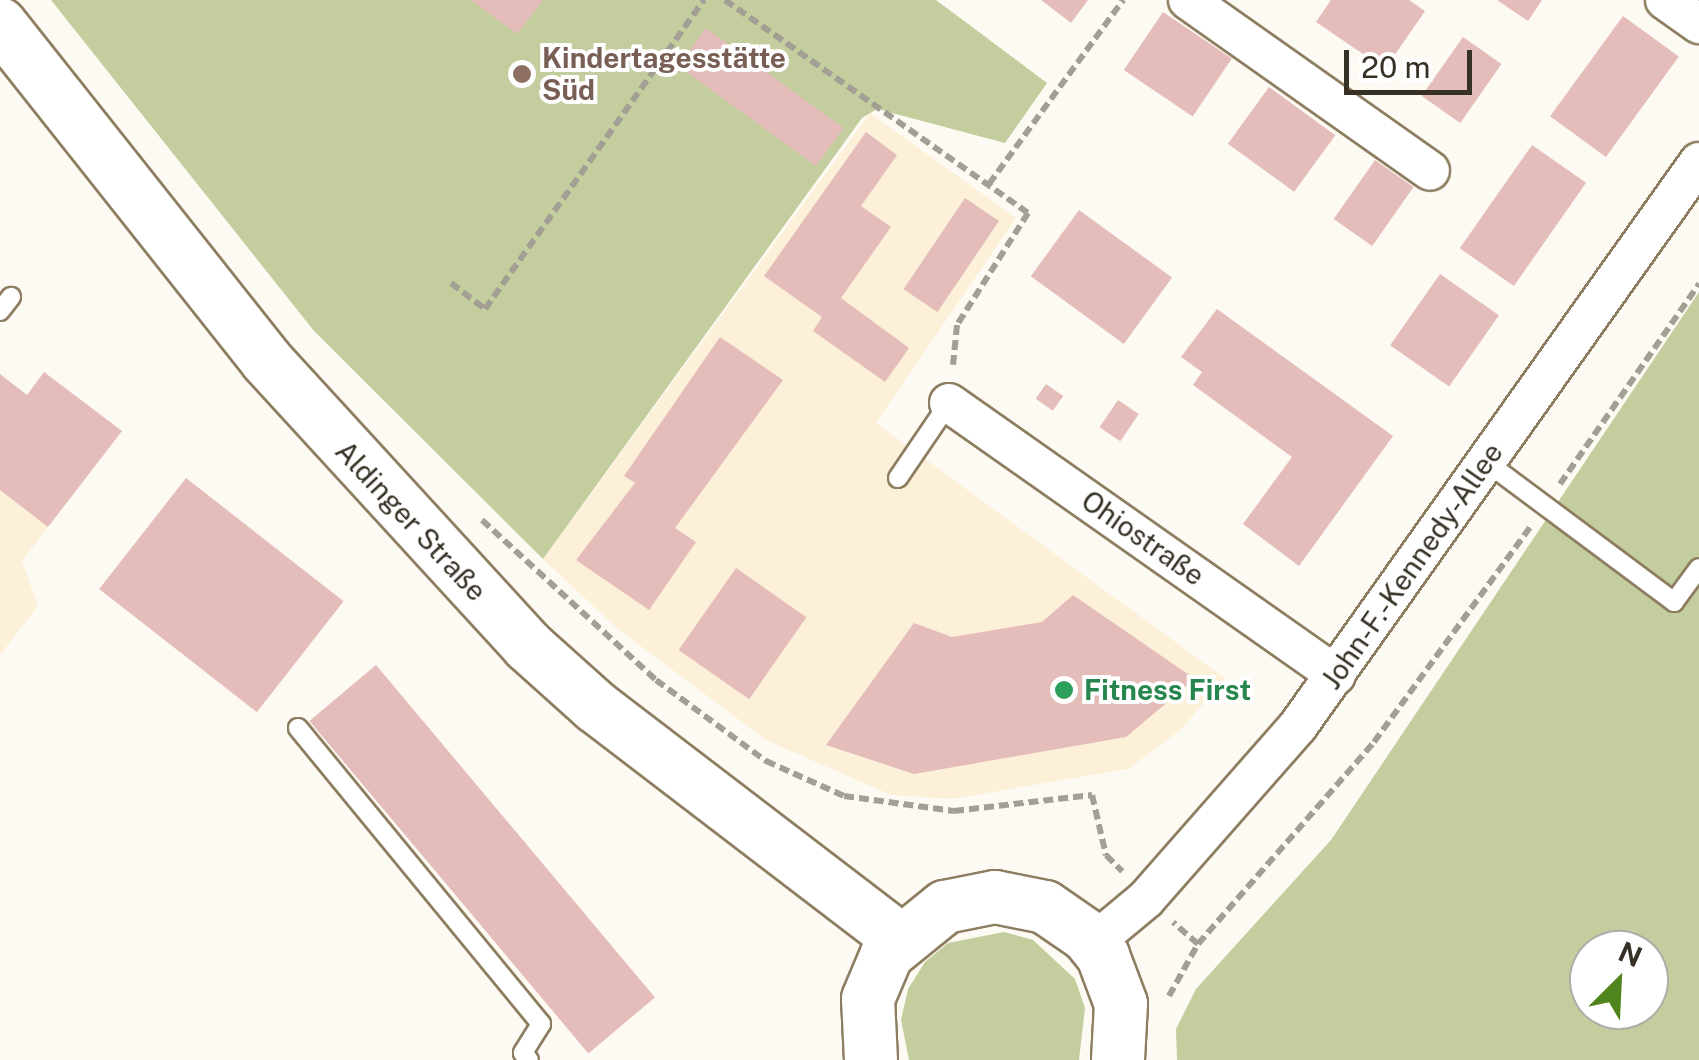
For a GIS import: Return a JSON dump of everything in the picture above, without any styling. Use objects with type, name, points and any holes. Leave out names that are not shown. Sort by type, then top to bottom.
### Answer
[{"type":"main road","name":"Aldinger Straße","points":[[0,24],[267,362],[528,646],[596,707],[899,939]]},
{"type":"main road","points":[[871,1060],[868,999],[899,939],[945,907],[994,897],[1044,907],[1092,944],[1121,1004],[1118,1060]]},
{"type":"street","points":[[1188,0],[1430,172]]},
{"type":"street","points":[[1665,0],[1699,24]]},
{"type":"street","name":"John-F.-Kennedy-Allee","points":[[1092,944],[1146,898],[1237,801],[1336,676],[1699,162]]},
{"type":"street","name":"Ohiostraße","points":[[949,403],[1336,676]]},
{"type":"lane","points":[[898,478],[949,403]]},
{"type":"lane","points":[[1485,461],[1674,602],[1699,568]]},
{"type":"lane","points":[[298,728],[541,1024],[523,1053],[530,1060]]},
{"type":"path","points":[[451,283],[485,309],[704,0]]},
{"type":"path","points":[[725,0],[1028,213],[957,325],[949,403]]},
{"type":"path","points":[[989,184],[1123,0]]},
{"type":"path","points":[[1167,1008],[1198,944],[1374,742],[1699,284]]},
{"type":"path","points":[[470,508],[656,680],[766,761],[844,796],[954,810],[1092,795],[1106,854],[1146,898],[1198,944]]},
{"type":"shaded area","points":[[870,113],[1016,218],[876,423],[1226,679],[1179,731],[1128,769],[952,799],[891,795],[766,740],[618,629],[543,559]]},
{"type":"shaded area","points":[[0,490],[48,527],[22,561],[38,606],[0,655]]},
{"type":"green space","points":[[51,0],[936,0],[1047,83],[1005,143],[877,109],[862,118],[543,559],[314,331]]},
{"type":"green space","points":[[1699,292],[1699,1060],[1177,1060],[1176,1029],[1196,989],[1331,840]]},
{"type":"green space","points":[[1004,932],[1033,940],[1075,979],[1085,1008],[1079,1060],[909,1060],[901,1020],[908,989],[925,962],[948,943]]},
{"type":"building","points":[[471,0],[543,0],[517,34]]},
{"type":"building","points":[[1041,0],[1088,0],[1071,23]]},
{"type":"building","points":[[1331,0],[1409,0],[1425,11],[1385,69],[1316,22]]},
{"type":"building","points":[[1497,0],[1542,0],[1528,21]]},
{"type":"building","points":[[1163,12],[1232,58],[1193,116],[1124,70]]},
{"type":"building","points":[[1623,16],[1679,57],[1606,157],[1550,116]]},
{"type":"building","points":[[706,28],[844,128],[816,166],[678,66]]},
{"type":"building","points":[[1463,37],[1502,64],[1460,123],[1422,96]]},
{"type":"building","points":[[1269,87],[1335,135],[1294,192],[1228,144]]},
{"type":"building","points":[[866,132],[897,155],[861,206],[891,227],[841,298],[909,348],[885,382],[813,331],[822,317],[764,276]]},
{"type":"building","points":[[1532,145],[1586,183],[1514,286],[1460,248]]},
{"type":"building","points":[[1375,160],[1414,187],[1372,246],[1334,219]]},
{"type":"building","points":[[965,198],[999,221],[937,312],[903,289]]},
{"type":"building","points":[[1079,210],[1172,278],[1124,344],[1031,276]]},
{"type":"building","points":[[1440,274],[1499,315],[1449,387],[1390,345]]},
{"type":"building","points":[[1217,309],[1393,436],[1299,566],[1243,524],[1292,457],[1193,385],[1202,372],[1181,357]]},
{"type":"building","points":[[720,337],[783,380],[675,528],[696,542],[649,610],[576,560],[635,483],[624,476]]},
{"type":"building","points":[[44,372],[122,431],[48,527],[0,490],[0,374],[27,395]]},
{"type":"building","points":[[1046,384],[1063,396],[1053,411],[1036,399]]},
{"type":"building","points":[[1118,400],[1139,414],[1120,441],[1100,427]]},
{"type":"building","points":[[186,478],[344,601],[257,712],[99,589]]},
{"type":"building","points":[[736,568],[806,617],[749,699],[679,650]]},
{"type":"building","points":[[1073,595],[1195,679],[1126,737],[914,774],[826,745],[914,623],[952,637],[1042,622]]},
{"type":"building","points":[[376,665],[655,997],[588,1053],[309,721]]},
{"type":"place","name":"Kindertagesstätte Süd","points":[[522,74]]},
{"type":"place","name":"Fitness First","points":[[1064,690]]}]
